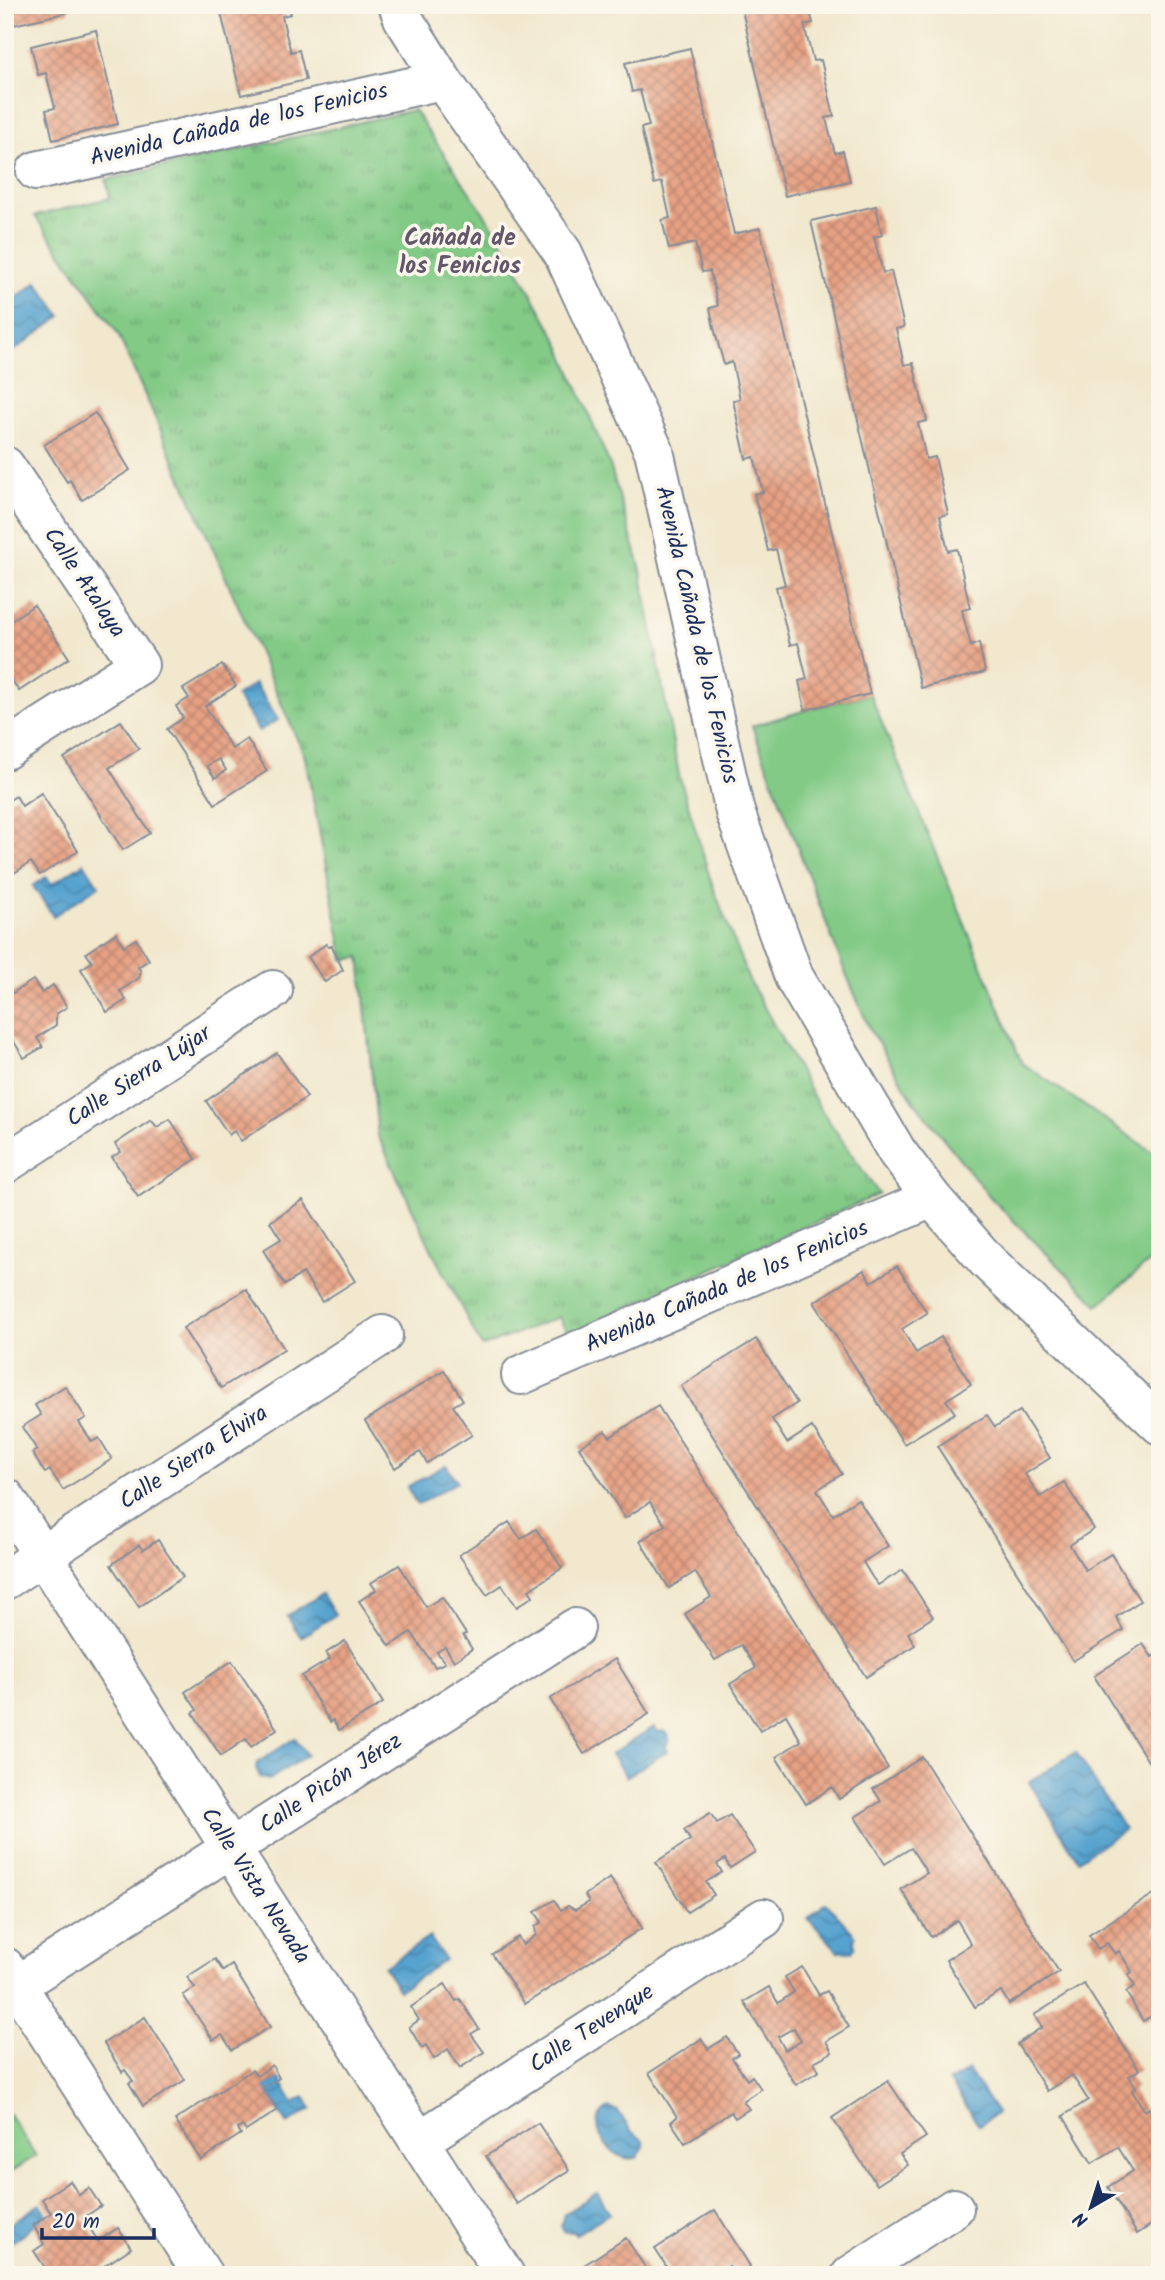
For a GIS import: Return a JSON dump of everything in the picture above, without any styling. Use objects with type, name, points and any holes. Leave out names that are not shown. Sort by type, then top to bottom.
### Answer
[{"type":"street","name":"Avenida Cañada de los Fenicios","points":[[398,5],[403,18],[442,80],[563,253],[654,451],[735,813],[794,977],[897,1153],[932,1198],[988,1262],[1160,1425]]},
{"type":"street","name":"Avenida Cañada de los Fenicios","points":[[36,170],[442,80]]},
{"type":"street","name":"Calle Atalaya","points":[[5,466],[139,665],[5,750]]},
{"type":"street","name":"Calle Sierra Lújar","points":[[5,1164],[273,990]]},
{"type":"street","name":"Avenida Cañada de los Fenicios","points":[[521,1375],[932,1198]]},
{"type":"street","name":"Calle Sierra Elvira","points":[[5,1580],[383,1335]]},
{"type":"street","name":"Calle Vista Nevada","points":[[5,1497],[505,2275]]},
{"type":"street","name":"Calle Picón Jérez","points":[[11,1976],[231,1848],[575,1628]]},
{"type":"street","name":"Calle Tevenque","points":[[419,2141],[764,1918]]},
{"type":"street","points":[[11,1976],[203,2275]]},
{"type":"street","points":[[851,2275],[954,2208]]},
{"type":"green space","points":[[414,110],[498,234],[559,343],[610,465],[641,570],[679,775],[711,881],[748,978],[818,1105],[879,1194],[568,1334],[559,1317],[482,1347],[435,1257],[378,1136],[360,957],[344,960],[305,757],[118,334],[35,216],[110,198],[106,180]]},
{"type":"green space","points":[[870,694],[1022,1063],[1160,1157],[1160,1253],[1098,1305],[991,1198],[913,1100],[870,1030],[841,962],[752,726]]},
{"type":"green space","points":[[5,2108],[36,2156],[5,2175]]},
{"type":"water","points":[[37,282],[61,316],[12,352],[5,342],[5,306]]},
{"type":"water","points":[[255,684],[278,720],[259,731],[236,696]]},
{"type":"water","points":[[84,863],[99,886],[53,916],[33,886],[46,877],[52,884]]},
{"type":"water","points":[[446,1465],[457,1482],[417,1505],[407,1487]]},
{"type":"water","points":[[322,1594],[335,1615],[301,1637],[287,1616]]},
{"type":"water","points":[[654,1727],[657,1732],[663,1731],[669,1736],[669,1742],[665,1746],[668,1751],[626,1777],[611,1754]]},
{"type":"water","points":[[295,1738],[307,1755],[269,1780],[260,1777],[257,1763]]},
{"type":"water","points":[[1076,1752],[1125,1830],[1078,1860],[1029,1782]]},
{"type":"water","points":[[826,1903],[856,1936],[852,1952],[839,1952],[808,1918]]},
{"type":"water","points":[[430,1937],[445,1960],[399,1990],[384,1967]]},
{"type":"water","points":[[968,2070],[997,2113],[979,2125],[950,2082]]},
{"type":"water","points":[[279,2078],[294,2103],[304,2097],[312,2109],[287,2124],[263,2087]]},
{"type":"water","points":[[609,2108],[618,2111],[631,2131],[643,2140],[644,2146],[638,2157],[619,2156],[604,2142],[598,2123],[601,2115]]},
{"type":"water","points":[[597,2193],[610,2213],[576,2234],[564,2232],[561,2226],[564,2214]]},
{"type":"water","points":[[40,2204],[47,2214],[17,2239],[5,2245],[5,2227]]},
{"type":"building","points":[[5,5],[68,5],[69,12],[5,27]]},
{"type":"building","points":[[219,5],[288,5],[291,14],[282,16],[286,34],[291,52],[299,50],[306,80],[241,95]]},
{"type":"building","points":[[763,5],[808,5],[813,23],[804,25],[813,61],[821,60],[834,116],[826,118],[829,131],[835,153],[843,151],[850,181],[785,196],[742,10]]},
{"type":"building","points":[[96,30],[118,124],[53,140],[46,110],[55,108],[46,73],[38,75],[31,46]]},
{"type":"building","points":[[690,48],[734,234],[760,228],[870,694],[805,710],[799,681],[807,679],[798,643],[790,645],[776,587],[785,585],[776,549],[768,551],[754,494],[763,492],[754,457],[746,459],[733,400],[740,399],[732,362],[724,365],[714,328],[710,308],[718,306],[710,271],[702,272],[695,243],[669,249],[662,220],[670,218],[662,182],[654,184],[641,128],[649,126],[640,90],[632,92],[625,63]]},
{"type":"building","points":[[876,206],[882,235],[874,237],[883,273],[891,271],[904,327],[896,329],[904,365],[913,363],[927,421],[918,423],[926,459],[935,457],[948,514],[940,516],[948,551],[957,549],[970,608],[962,610],[971,646],[979,643],[985,672],[921,688],[811,221]]},
{"type":"building","points":[[95,413],[130,470],[82,500],[70,480],[67,482],[44,445]]},
{"type":"building","points":[[34,605],[69,658],[19,691],[5,670],[5,665],[11,661],[5,653],[5,635],[11,632],[6,624]]},
{"type":"building","points":[[222,665],[236,686],[205,706],[232,749],[247,739],[267,771],[215,804],[167,729],[183,718],[176,706],[189,698],[183,689]],"holes":[[[219,759],[226,770],[215,778],[207,766]]]},
{"type":"building","points":[[121,721],[139,749],[109,768],[150,833],[123,850],[64,758]]},
{"type":"building","points":[[41,793],[78,851],[40,875],[31,862],[14,873],[5,859],[5,803],[16,796],[22,806]]},
{"type":"building","points":[[116,933],[124,946],[136,939],[149,960],[138,967],[141,971],[139,978],[120,991],[126,1000],[107,1012],[81,969],[92,962],[86,953]]},
{"type":"building","points":[[326,944],[328,947],[332,946],[343,970],[325,982],[308,957]]},
{"type":"building","points":[[33,980],[42,993],[53,985],[67,1007],[56,1014],[56,1025],[37,1038],[43,1047],[24,1058],[5,1027],[5,1011],[9,1008],[5,998]]},
{"type":"building","points":[[277,1053],[307,1097],[241,1141],[234,1131],[229,1135],[206,1101]]},
{"type":"building","points":[[170,1119],[196,1159],[138,1197],[112,1157],[121,1152],[115,1144],[151,1120],[157,1127]]},
{"type":"building","points":[[303,1200],[355,1281],[322,1302],[303,1273],[285,1285],[263,1250],[281,1239],[270,1222]]},
{"type":"building","points":[[897,1266],[927,1313],[902,1329],[916,1353],[941,1337],[971,1384],[946,1400],[955,1413],[904,1444],[814,1302],[864,1270],[871,1282]]},
{"type":"building","points":[[246,1289],[284,1349],[221,1388],[183,1328]]},
{"type":"building","points":[[756,1339],[797,1403],[772,1419],[787,1443],[812,1427],[842,1474],[817,1490],[833,1515],[858,1499],[888,1546],[863,1562],[872,1577],[878,1585],[903,1570],[933,1617],[908,1633],[915,1645],[866,1677],[681,1386]]},
{"type":"building","points":[[444,1370],[463,1400],[453,1406],[472,1435],[427,1463],[420,1452],[395,1468],[365,1421]]},
{"type":"building","points":[[65,1386],[86,1418],[79,1422],[92,1442],[99,1438],[112,1459],[63,1490],[50,1470],[45,1473],[32,1453],[37,1450],[22,1427],[41,1415],[35,1405]]},
{"type":"building","points":[[658,1406],[888,1768],[839,1799],[832,1787],[806,1804],[776,1757],[801,1741],[786,1715],[760,1731],[730,1684],[756,1668],[741,1645],[715,1660],[685,1614],[711,1597],[695,1572],[669,1588],[640,1541],[665,1525],[650,1502],[625,1518],[579,1447],[605,1431],[610,1437]]},
{"type":"building","points":[[1020,1411],[1050,1458],[1025,1474],[1040,1497],[1064,1482],[1094,1529],[1070,1545],[1085,1570],[1111,1554],[1140,1601],[1116,1617],[1123,1630],[1073,1661],[937,1446],[987,1415],[995,1427]]},
{"type":"building","points":[[509,1522],[521,1539],[536,1529],[562,1568],[529,1590],[533,1596],[517,1607],[502,1585],[487,1595],[459,1555]]},
{"type":"building","points":[[158,1540],[183,1577],[139,1607],[111,1565],[139,1545],[143,1550]]},
{"type":"building","points":[[399,1565],[426,1607],[442,1597],[466,1634],[463,1635],[472,1649],[454,1661],[445,1647],[437,1652],[445,1663],[435,1667],[411,1632],[390,1646],[359,1601],[376,1590],[371,1583]]},
{"type":"building","points":[[345,1641],[383,1703],[339,1730],[333,1720],[330,1722],[302,1676],[330,1659],[326,1653]]},
{"type":"building","points":[[1143,1644],[1152,1657],[1160,1651],[1160,1780],[1094,1676]]},
{"type":"building","points":[[615,1659],[649,1714],[584,1754],[550,1699]]},
{"type":"building","points":[[232,1661],[277,1729],[251,1747],[246,1739],[221,1756],[193,1713],[197,1710],[185,1692]]},
{"type":"building","points":[[922,1757],[1059,1972],[1009,2004],[1001,1991],[975,2007],[946,1960],[971,1944],[957,1920],[931,1937],[901,1889],[927,1873],[911,1848],[885,1864],[855,1817],[881,1801],[873,1789]]},
{"type":"building","points":[[710,1813],[717,1823],[730,1815],[755,1852],[730,1868],[725,1859],[717,1864],[722,1872],[706,1882],[714,1895],[687,1912],[656,1862],[690,1840],[684,1830]]},
{"type":"building","points":[[610,1878],[642,1928],[525,2004],[492,1954],[518,1937],[523,1945],[536,1935],[535,1927],[542,1922],[535,1912],[554,1900],[561,1910],[568,1906],[575,1910],[589,1902],[585,1895]]},
{"type":"building","points":[[1160,1890],[1160,1924],[1155,1927],[1160,1935],[1160,2025],[1153,2015],[1143,2021],[1126,1992],[1135,1986],[1128,1975],[1132,1972],[1119,1951],[1115,1954],[1107,1943],[1098,1949],[1089,1935]]},
{"type":"building","points":[[215,1959],[223,1971],[232,1965],[270,2027],[232,2050],[222,2035],[213,2040],[183,1995],[195,1988],[187,1977]]},
{"type":"building","points":[[802,1967],[819,1995],[827,1991],[849,2027],[826,2041],[832,2052],[814,2062],[819,2071],[796,2085],[744,2002],[769,1987],[778,2003],[794,1992],[785,1977]],"holes":[[[794,2028],[801,2041],[785,2050],[778,2037]]]},
{"type":"building","points":[[445,1984],[456,2001],[460,1999],[479,2029],[471,2034],[484,2052],[460,2068],[448,2049],[434,2059],[426,2045],[422,2048],[409,2027],[419,2020],[411,2007]]},
{"type":"building","points":[[1084,1984],[1139,2070],[1129,2076],[1136,2087],[1132,2091],[1145,2111],[1149,2108],[1157,2120],[1160,2118],[1160,2219],[1137,2234],[1108,2187],[1133,2171],[1118,2147],[1092,2163],[1063,2116],[1088,2100],[1072,2075],[1047,2091],[1017,2044],[1042,2027],[1034,2015]]},
{"type":"building","points":[[145,2017],[185,2080],[143,2106],[129,2083],[133,2081],[125,2070],[122,2072],[104,2043]]},
{"type":"building","points":[[727,2037],[738,2054],[732,2058],[747,2080],[752,2076],[761,2089],[743,2101],[749,2109],[735,2118],[731,2112],[685,2143],[671,2122],[677,2117],[649,2073],[701,2039],[708,2049]]},
{"type":"building","points":[[272,2065],[279,2078],[263,2087],[278,2110],[246,2131],[242,2126],[238,2129],[241,2134],[201,2160],[175,2120],[252,2070],[257,2076]]},
{"type":"building","points":[[888,2081],[926,2137],[900,2154],[908,2165],[877,2185],[832,2118]]},
{"type":"building","points":[[538,2123],[569,2170],[517,2204],[486,2156]]},
{"type":"building","points":[[70,2181],[79,2195],[89,2188],[101,2206],[83,2218],[98,2241],[118,2228],[131,2248],[91,2275],[65,2275],[61,2269],[50,2275],[34,2251],[44,2244],[33,2225],[51,2213],[42,2199]]},
{"type":"building","points":[[715,2210],[750,2266],[737,2275],[734,2275],[729,2266],[716,2275],[672,2275],[655,2249]]},
{"type":"building","points":[[626,2238],[648,2272],[642,2275],[582,2275],[578,2269]]},
{"type":"district","name":"Cañada de los Fenicios","points":[[460,252]]}]
